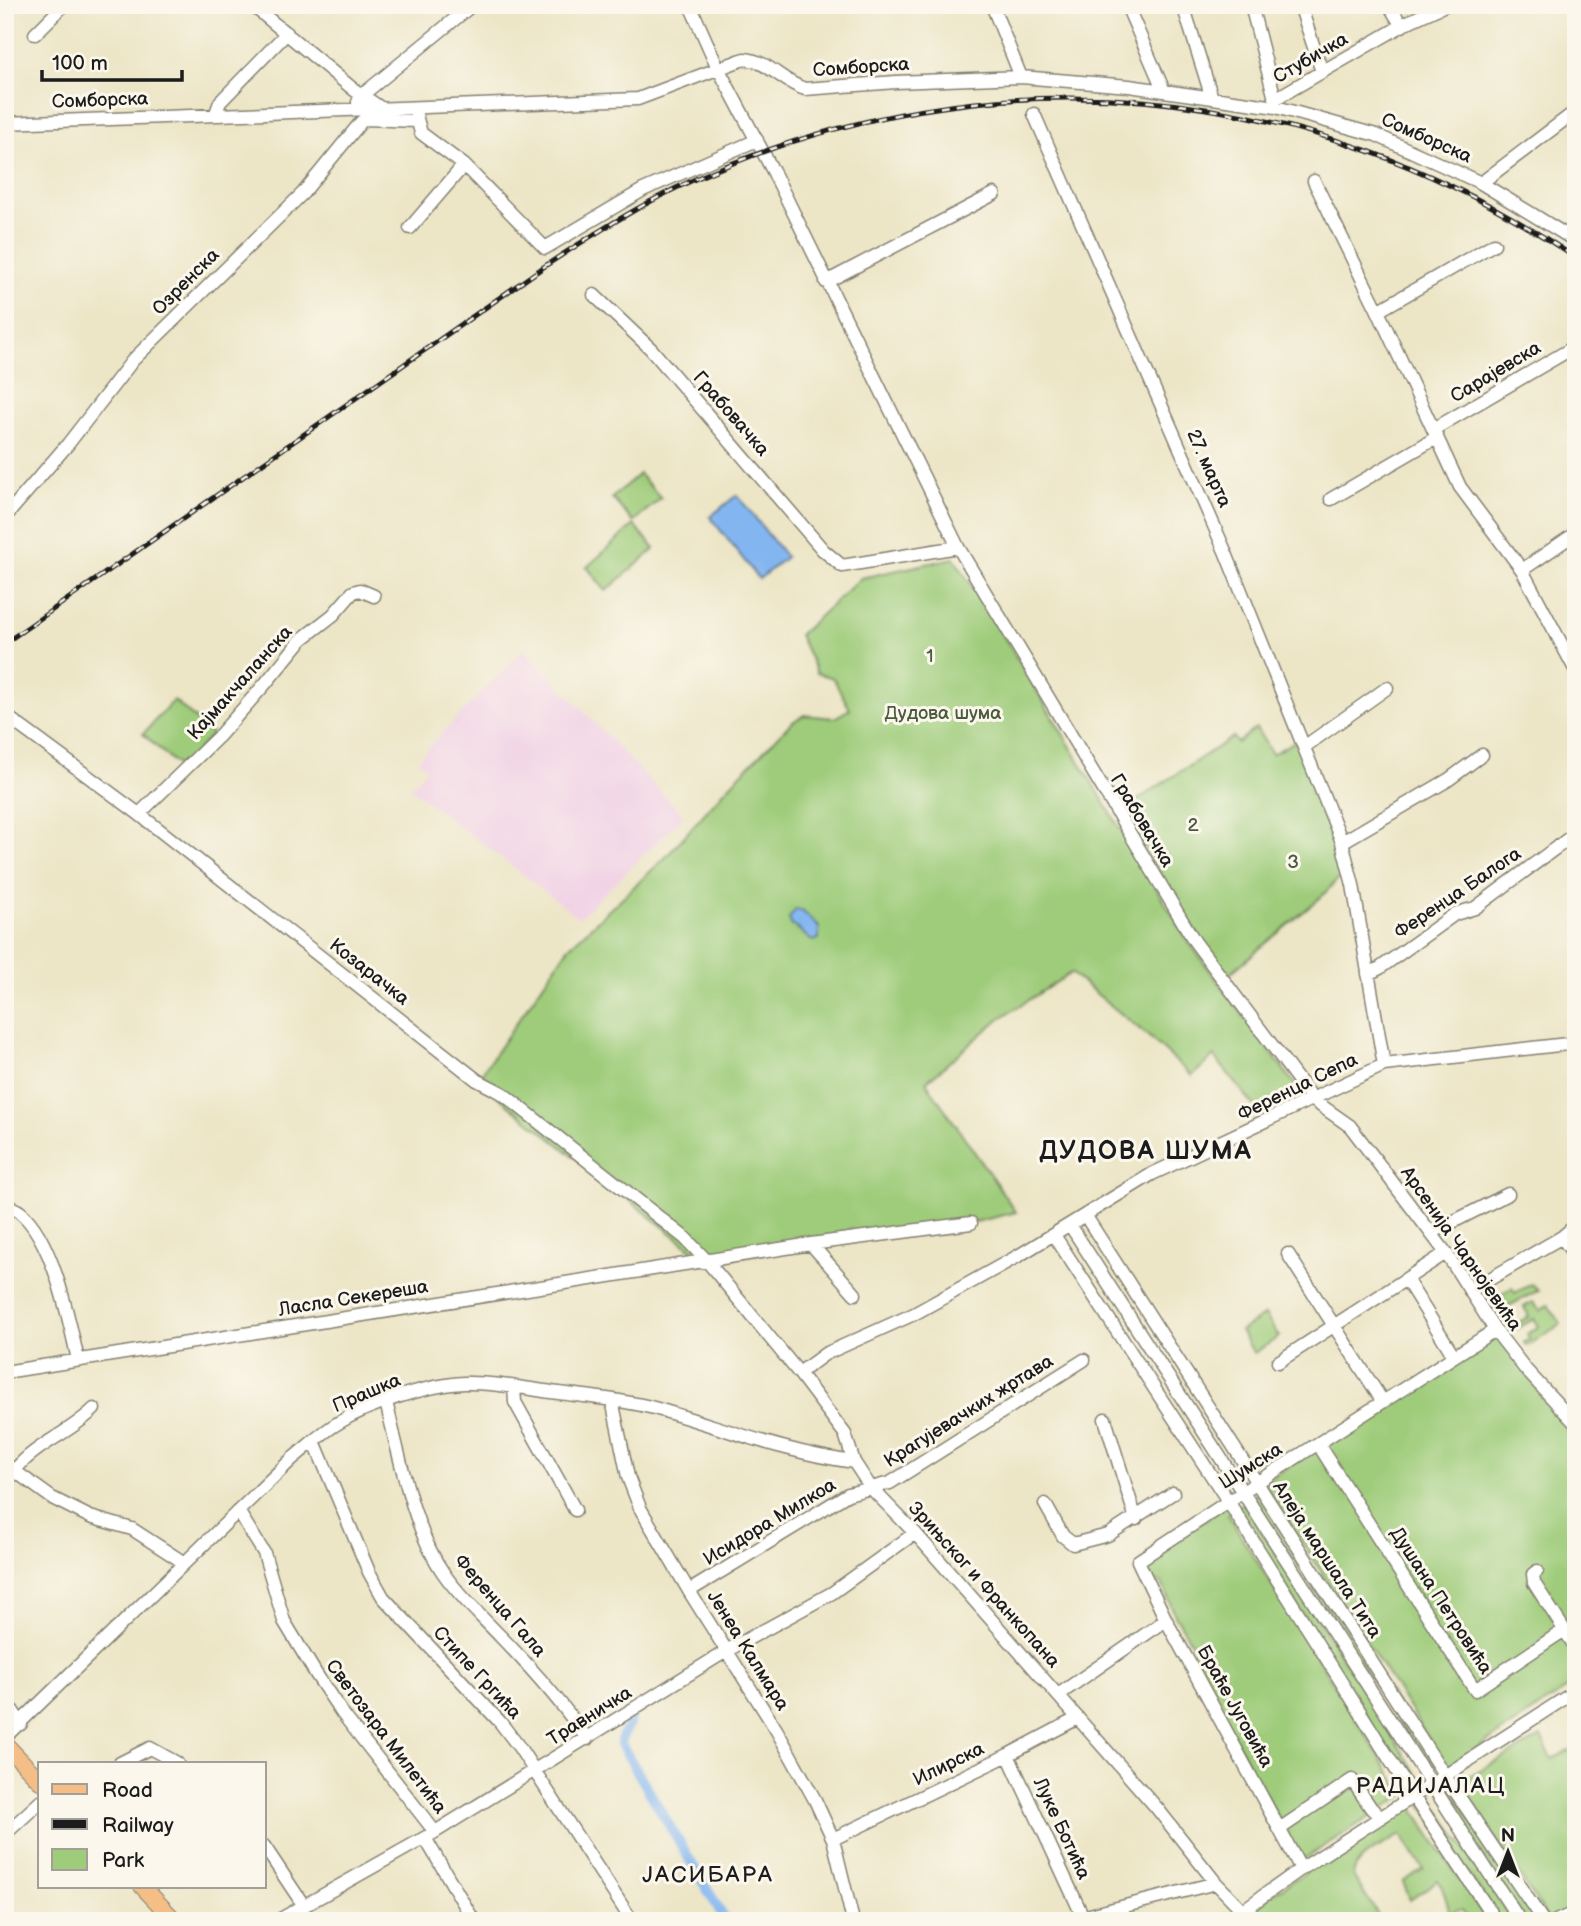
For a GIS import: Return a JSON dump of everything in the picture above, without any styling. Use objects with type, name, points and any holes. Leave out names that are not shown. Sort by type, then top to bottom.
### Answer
[{"type":"main road","points":[[5,1744],[38,1779]]},
{"type":"main road","points":[[144,1888],[175,1921]]},
{"type":"street","points":[[35,34],[64,5]]},
{"type":"street","points":[[252,5],[361,96],[382,109]]},
{"type":"street","points":[[353,110],[361,96],[472,5]]},
{"type":"street","name":"Грабовачка","points":[[690,5],[718,68],[757,140],[958,547],[1195,942],[1313,1100]]},
{"type":"street","points":[[992,5],[1021,77]]},
{"type":"street","points":[[1183,5],[1212,98]]},
{"type":"street","points":[[1251,5],[1275,103]]},
{"type":"street","points":[[1300,5],[1322,72]]},
{"type":"street","points":[[1389,5],[1402,26]]},
{"type":"street","name":"Стубичка","points":[[1275,103],[1322,72],[1402,26],[1445,5]]},
{"type":"street","points":[[1128,8],[1164,91]]},
{"type":"street","points":[[216,113],[220,102],[287,33]]},
{"type":"street","name":"Сомборска","points":[[5,122],[382,109],[417,114],[638,99],[744,59],[754,60],[795,85],[810,89],[896,82],[1021,77],[1275,103],[1376,135],[1481,183],[1576,241]]},
{"type":"street","points":[[1481,183],[1576,111]]},
{"type":"street","points":[[417,114],[421,133],[464,165],[545,248],[643,190],[757,140]]},
{"type":"street","name":"Озренска","points":[[5,517],[68,444],[133,360],[303,193],[361,122],[365,119],[417,114]]},
{"type":"street","name":"27. марта","points":[[1034,114],[1225,551],[1342,842],[1353,886],[1384,1066]]},
{"type":"street","points":[[410,228],[464,165]]},
{"type":"street","points":[[1314,181],[1460,487],[1522,570],[1570,647],[1576,671]]},
{"type":"street","points":[[826,282],[993,194]]},
{"type":"street","points":[[1378,311],[1494,244]]},
{"type":"street","name":"Грабовачка","points":[[594,295],[651,349],[823,550],[842,566],[958,547]]},
{"type":"street","name":"Сарајевска","points":[[1331,499],[1576,346]]},
{"type":"street","points":[[1522,570],[1576,533]]},
{"type":"street","name":"Кајмакчаланска","points":[[139,814],[219,736],[302,639],[332,615],[353,592],[360,590],[373,596]]},
{"type":"street","points":[[1304,747],[1387,688]]},
{"type":"street","name":"Козарачка","points":[[5,715],[139,814],[477,1080],[502,1093],[603,1171],[685,1238],[708,1261]]},
{"type":"street","points":[[1342,842],[1448,780],[1482,755]]},
{"type":"street","name":"Ференца Балога","points":[[1368,974],[1455,914],[1475,908],[1571,837]]},
{"type":"street","name":"Ференца Сепа","points":[[799,1373],[825,1354],[914,1314],[1054,1236],[1152,1174],[1384,1066],[1576,1043]]},
{"type":"street","name":"Арсенија Чарнојевића","points":[[1313,1100],[1350,1126],[1446,1252],[1495,1330],[1526,1370],[1576,1424]]},
{"type":"street","points":[[1432,1233],[1508,1194]]},
{"type":"street","points":[[5,1205],[19,1212],[40,1241],[65,1303],[78,1360]]},
{"type":"street","name":"Алеја маршала Тита","points":[[1085,1215],[1445,1776],[1542,1921]]},
{"type":"street","points":[[708,1261],[971,1223]]},
{"type":"street","name":"Алеја маршала Тита","points":[[1070,1225],[1520,1921]]},
{"type":"street","points":[[1471,1290],[1562,1237],[1576,1225]]},
{"type":"street","points":[[1054,1236],[1228,1501],[1413,1797],[1496,1921]]},
{"type":"street","points":[[1562,1237],[1576,1258]]},
{"type":"street","points":[[811,1244],[855,1294]]},
{"type":"street","points":[[1278,1362],[1446,1252]]},
{"type":"street","points":[[1288,1254],[1383,1402]]},
{"type":"street","name":"Ласла Секереша","points":[[5,1372],[708,1261]]},
{"type":"street","name":"Зрињског и Франкопана","points":[[708,1261],[845,1434],[854,1462],[871,1488],[915,1533],[1058,1695],[1156,1807],[1216,1883],[1253,1921]]},
{"type":"street","points":[[1406,1279],[1454,1356]]},
{"type":"street","name":"Шумска","points":[[1138,1561],[1495,1330]]},
{"type":"street","name":"Крагујевачких жртава","points":[[871,1488],[890,1483],[1084,1360]]},
{"type":"street","name":"Прашка","points":[[5,1737],[273,1476],[346,1418],[386,1402],[438,1386],[466,1383],[514,1387],[649,1407],[754,1440],[820,1457],[854,1462]]},
{"type":"street","points":[[514,1387],[515,1402],[575,1510]]},
{"type":"street","name":"Јенеа Калмара","points":[[612,1400],[621,1449],[636,1497],[657,1539],[777,1731],[833,1839],[853,1921]]},
{"type":"street","name":"Ференца Гала","points":[[386,1402],[416,1513],[443,1572],[542,1681],[587,1739]]},
{"type":"street","points":[[94,1409],[80,1424],[10,1467],[52,1498],[90,1517],[132,1529],[183,1562]]},
{"type":"street","points":[[1105,1419],[1136,1518]]},
{"type":"street","name":"Стипе Гргића","points":[[314,1441],[369,1572],[383,1597],[500,1722],[537,1770],[632,1921]]},
{"type":"street","name":"Душана Петровића","points":[[1318,1444],[1475,1690],[1563,1630]]},
{"type":"street","name":"Исидора Милкоа","points":[[689,1591],[848,1494],[871,1488]]},
{"type":"street","points":[[1045,1504],[1063,1536],[1073,1544],[1108,1535],[1173,1493]]},
{"type":"street","name":"Светозара Милетића","points":[[239,1511],[264,1553],[284,1621],[342,1713],[430,1835],[474,1921]]},
{"type":"street","name":"Травничка","points":[[277,1921],[430,1835],[728,1650],[832,1593],[915,1533]]},
{"type":"street","name":"Браће Југовића","points":[[1138,1561],[1166,1620],[1301,1869]]},
{"type":"street","points":[[1537,1571],[1534,1574],[1534,1583],[1576,1648]]},
{"type":"street","points":[[1058,1695],[1166,1620]]},
{"type":"street","points":[[1228,1921],[1301,1869],[1576,1691]]},
{"type":"street","points":[[5,1699],[21,1724]]},
{"type":"street","name":"Илирска","points":[[833,1839],[1008,1755],[1078,1718]]},
{"type":"street","points":[[122,1762],[150,1748],[175,1762]]},
{"type":"street","name":"Луке Ботића","points":[[1008,1755],[1083,1917]]},
{"type":"street","points":[[1281,1828],[1352,1780],[1381,1818]]},
{"type":"street","points":[[5,1834],[38,1803]]},
{"type":"street","points":[[266,1849],[304,1906]]},
{"type":"street","points":[[1066,1921],[1216,1883]]},
{"type":"street","points":[[1556,1921],[1576,1912]]},
{"type":"shaded area","points":[[524,649],[684,816],[579,918],[410,788],[427,769],[418,761],[424,752]]},
{"type":"green space","points":[[639,474],[661,498],[633,522],[612,498]]},
{"type":"green space","points":[[634,525],[655,549],[606,591],[587,567]]},
{"type":"green space","points":[[954,558],[1190,944],[1306,1099],[1267,1122],[1214,1056],[1192,1076],[1071,973],[999,1019],[926,1082],[1016,1212],[971,1223],[707,1261],[477,1080],[568,948],[665,858],[727,788],[791,723],[804,715],[834,718],[850,709],[833,678],[817,673],[799,635],[861,578]]},
{"type":"green space","points":[[174,700],[212,734],[181,769],[143,734]]},
{"type":"green space","points":[[1256,728],[1272,754],[1296,741],[1334,839],[1344,873],[1321,897],[1228,975],[1199,937],[1122,810],[1233,737],[1237,743]]},
{"type":"green space","points":[[1532,1284],[1539,1290],[1507,1307],[1505,1304],[1493,1311],[1487,1301],[1512,1288],[1515,1293]]},
{"type":"green space","points":[[1533,1302],[1540,1311],[1548,1305],[1561,1324],[1527,1346],[1524,1342],[1530,1339],[1527,1334],[1539,1326],[1534,1319],[1511,1332],[1509,1329],[1529,1316],[1524,1307]]},
{"type":"green space","points":[[1265,1315],[1279,1337],[1254,1353],[1240,1331]]},
{"type":"green space","points":[[1495,1333],[1576,1427],[1576,1683],[1444,1770],[1440,1764],[1443,1761],[1268,1489],[1260,1485]]},
{"type":"green space","points":[[1259,1492],[1437,1766],[1430,1770],[1253,1496]]},
{"type":"green space","points":[[1243,1503],[1418,1776],[1409,1782],[1413,1789],[1301,1861],[1189,1654],[1195,1649],[1175,1615],[1161,1582],[1153,1582],[1141,1561],[1227,1505],[1232,1511],[1228,1515],[1398,1786],[1408,1783],[1236,1507]]},
{"type":"green space","points":[[1541,1737],[1552,1759],[1575,1748],[1576,1750],[1576,1911],[1554,1920],[1547,1918],[1458,1782]]},
{"type":"green space","points":[[1449,1785],[1535,1918],[1525,1921],[1440,1790]]},
{"type":"green space","points":[[1430,1796],[1513,1921],[1501,1921],[1420,1803]]},
{"type":"green space","points":[[1410,1804],[1487,1921],[1470,1921],[1462,1910],[1455,1911],[1450,1917],[1438,1880],[1410,1900],[1403,1882],[1423,1869],[1401,1835],[1359,1862],[1353,1876],[1382,1921],[1259,1921],[1248,1910]]},
{"type":"water","points":[[737,495],[786,557],[759,579],[710,517]]},
{"type":"water","points":[[796,909],[802,911],[819,927],[819,939],[813,941],[792,926],[789,919]]},
{"type":"waterway","points":[[632,1711],[621,1744],[726,1921]]},
{"type":"railway","points":[[5,643],[581,243],[693,180],[805,138],[918,111],[1032,99],[1145,101],[1256,119],[1366,150],[1473,197],[1576,258]]},
{"type":"district","name":"ДУДОВА ШУМА","points":[[1146,1150]]},
{"type":"district","name":"РАДИЈАЛАЦ","points":[[1431,1785]]},
{"type":"district","name":"ЈАСИБАРА","points":[[708,1874]]},
{"type":"park label","name":"1","points":[[930,655]]},
{"type":"park label","name":"Дудова шума","points":[[943,712]]},
{"type":"park label","name":"2","points":[[1193,824]]},
{"type":"park label","name":"3","points":[[1293,861]]}]
